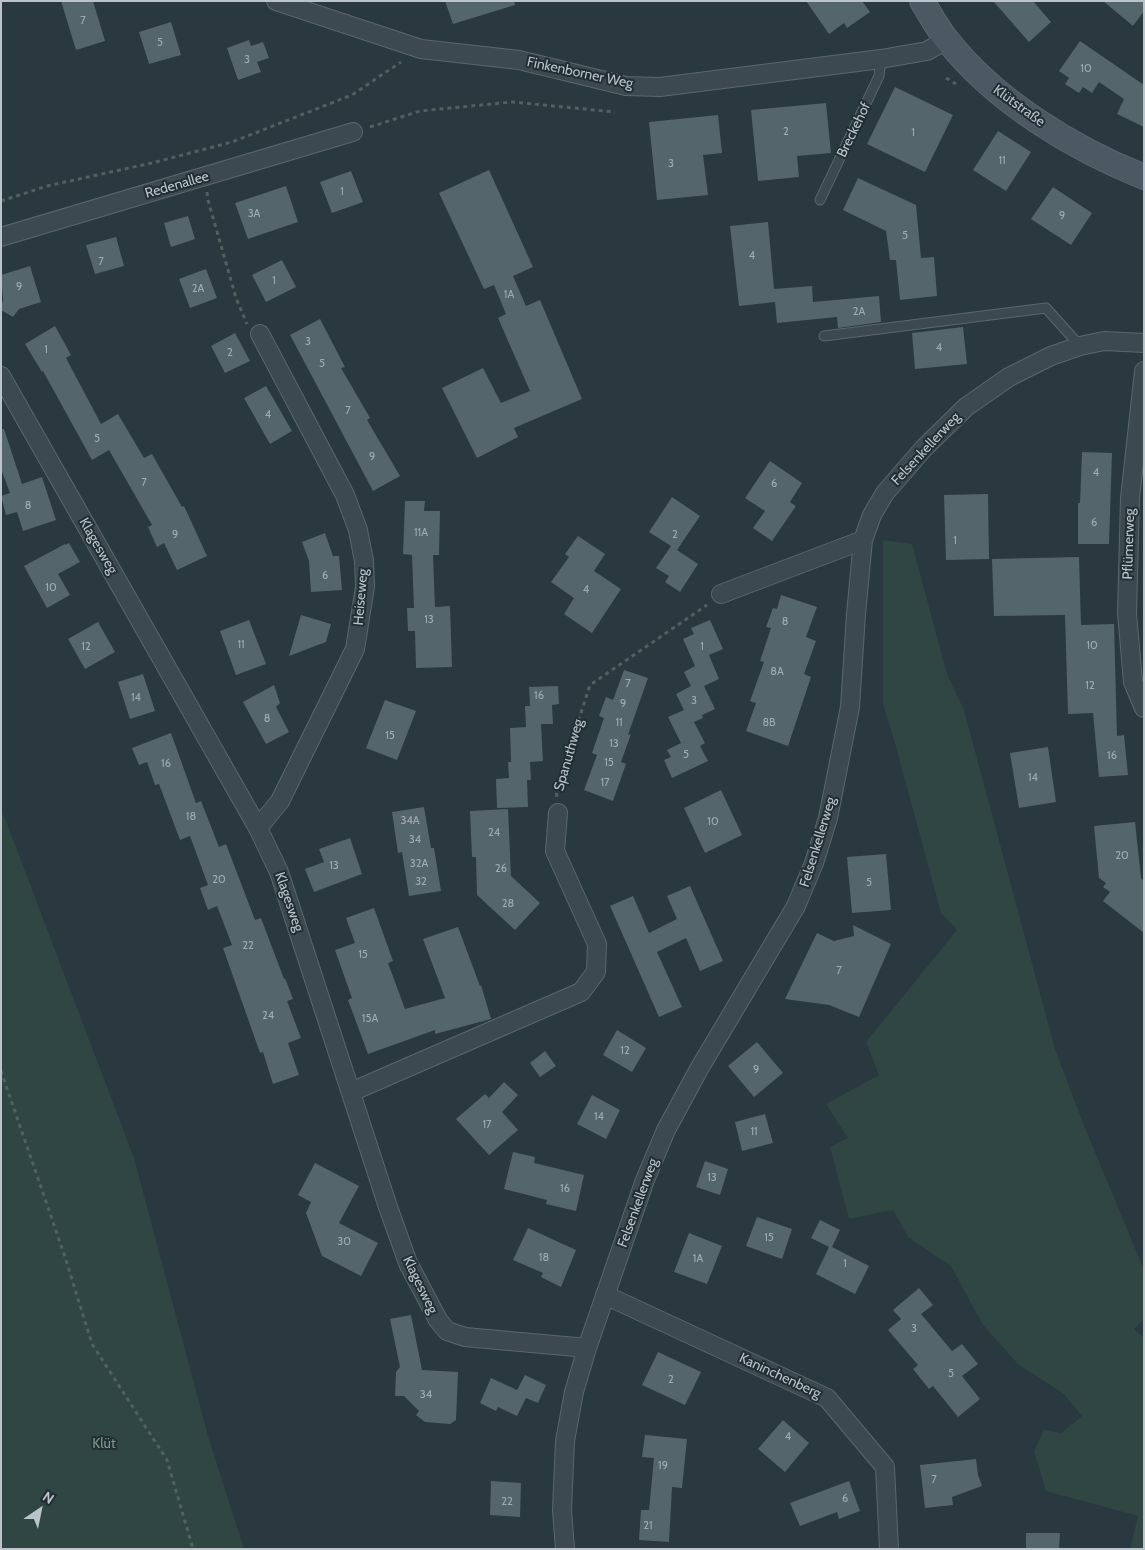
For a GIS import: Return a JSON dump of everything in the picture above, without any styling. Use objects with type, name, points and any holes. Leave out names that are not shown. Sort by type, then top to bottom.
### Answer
[{"type":"main road","name":"Klütstraße","points":[[922,1],[946,40],[984,80],[1027,114],[1072,143],[1114,165],[1144,177]]},
{"type":"street","name":"Finkenborner Weg","points":[[276,1],[421,49],[519,60],[626,86],[660,87],[881,59],[927,51],[946,40]]},
{"type":"street","name":"Redenallee","points":[[1,237],[352,132]]},
{"type":"street","name":"Heiseweg","points":[[258,828],[280,801],[355,649],[365,587],[364,561],[358,530],[345,495],[260,334]]},
{"type":"street","name":"Felsenkellerweg","points":[[564,1549],[562,1510],[565,1441],[574,1392],[644,1180],[666,1130],[699,1069],[796,906],[814,863],[828,818],[850,707],[863,540],[872,515],[885,493],[924,448],[966,407],[1009,377],[1051,356],[1080,346],[1104,341],[1144,343]]},
{"type":"street","name":"Pflümerweg","points":[[1144,375],[1130,498],[1127,613],[1133,682],[1144,708]]},
{"type":"street","name":"Klagesweg","points":[[1,376],[258,828],[280,872],[388,1208],[408,1263],[438,1320],[447,1331],[465,1337],[587,1348]]},
{"type":"street","points":[[721,594],[863,540]]},
{"type":"street","points":[[351,1092],[581,992],[596,972],[597,944],[555,851],[558,812]]},
{"type":"street","name":"Kaninchenberg","points":[[605,1295],[827,1398],[885,1467],[890,1549]]},
{"type":"lane","name":"Breckehof","points":[[820,200],[879,76],[881,59]]},
{"type":"lane","points":[[824,336],[1046,308],[1080,346]]},
{"type":"path","points":[[1,201],[47,186],[152,163],[232,142],[352,95],[421,49]]},
{"type":"path","points":[[352,132],[420,112],[512,102],[615,112]]},
{"type":"path","points":[[206,177],[208,200],[236,298],[245,323],[260,334]]},
{"type":"path","name":"Spanuthweg","points":[[558,812],[556,790],[590,685],[721,594]]},
{"type":"path","points":[[1,1071],[65,1256],[92,1344],[167,1460],[193,1549]]},
{"type":"green space","points":[[883,540],[912,544],[947,674],[964,710],[1055,1049],[1085,1128],[1144,1270],[1144,1319],[1134,1329],[1144,1338],[1144,1549],[1130,1549],[1138,1516],[1046,1491],[1034,1451],[1044,1430],[1061,1433],[1082,1416],[1064,1394],[1018,1364],[983,1325],[951,1266],[908,1237],[893,1210],[849,1219],[830,1147],[848,1138],[826,1104],[879,1075],[866,1042],[957,930],[941,913],[883,704]]},
{"type":"green space","name":"Klüt","points":[[1,811],[134,1158],[208,1436],[244,1549],[1,1549]]},
{"type":"building","points":[[61,1],[93,1],[105,41],[76,50]]},
{"type":"building","points":[[445,1],[514,1],[515,5],[453,24]]},
{"type":"building","points":[[806,1],[862,1],[870,12],[847,28],[844,23],[829,34]]},
{"type":"building","points":[[993,1],[1033,1],[1051,22],[1029,42]]},
{"type":"building","points":[[1103,1],[1144,1],[1144,11],[1133,26]]},
{"type":"building","points":[[171,22],[181,55],[149,64],[139,32]]},
{"type":"building","points":[[249,40],[251,46],[263,42],[269,58],[257,62],[261,72],[238,80],[227,48]]},
{"type":"building","points":[[1080,41],[1144,85],[1144,127],[1117,114],[1124,99],[1099,82],[1092,93],[1083,87],[1079,93],[1065,84],[1069,78],[1059,71]]},
{"type":"building","points":[[895,87],[953,115],[925,172],[867,144]]},
{"type":"building","points":[[826,103],[831,153],[797,156],[799,177],[758,181],[751,110]]},
{"type":"building","points":[[718,115],[722,153],[703,155],[708,195],[657,200],[649,122]]},
{"type":"building","points":[[998,131],[1031,152],[1006,191],[973,170]]},
{"type":"building","points":[[489,170],[533,267],[513,276],[526,306],[540,300],[582,399],[514,428],[518,437],[477,458],[442,388],[483,368],[501,403],[530,391],[498,318],[506,314],[494,285],[484,289],[439,193]]},
{"type":"building","points":[[351,171],[363,202],[332,213],[320,182]]},
{"type":"building","points":[[858,178],[916,205],[921,258],[934,257],[937,296],[900,300],[896,260],[890,260],[886,231],[843,210]]},
{"type":"building","points":[[286,186],[298,222],[248,239],[235,203]]},
{"type":"building","points":[[1053,187],[1092,213],[1071,245],[1031,219]]},
{"type":"building","points":[[188,216],[195,239],[171,247],[164,223]]},
{"type":"building","points":[[768,222],[774,289],[812,286],[813,302],[879,296],[881,322],[838,328],[837,317],[777,323],[775,302],[739,306],[730,226]]},
{"type":"building","points":[[116,237],[124,266],[95,274],[86,245]]},
{"type":"building","points":[[282,260],[296,287],[266,302],[252,275]]},
{"type":"building","points":[[30,266],[41,302],[19,309],[13,317],[1,310],[3,299],[1,275]]},
{"type":"building","points":[[206,269],[217,298],[190,308],[179,279]]},
{"type":"building","points":[[320,319],[345,367],[341,368],[370,418],[367,420],[400,476],[373,491],[290,335]]},
{"type":"building","points":[[55,326],[71,355],[66,358],[101,424],[118,414],[144,458],[152,454],[182,507],[184,506],[207,556],[177,570],[164,543],[157,547],[148,527],[152,525],[109,450],[92,460],[43,371],[25,344]]},
{"type":"building","points":[[963,327],[967,364],[915,369],[912,333]]},
{"type":"building","points":[[235,333],[250,361],[225,373],[211,346]]},
{"type":"building","points":[[266,386],[292,431],[270,444],[244,398]]},
{"type":"building","points":[[1,429],[4,429],[22,484],[42,477],[56,520],[23,531],[17,512],[6,515],[1,496],[10,493],[1,469]]},
{"type":"building","points":[[1082,452],[1112,453],[1109,544],[1078,544],[1078,503],[1080,503]]},
{"type":"building","points":[[770,461],[802,483],[790,502],[796,506],[772,541],[753,528],[765,511],[745,498]]},
{"type":"building","points":[[988,494],[989,559],[946,560],[944,495]]},
{"type":"building","points":[[672,497],[700,516],[677,550],[698,564],[680,592],[665,582],[669,576],[656,568],[671,546],[649,532]]},
{"type":"building","points":[[405,501],[425,501],[424,511],[440,511],[439,555],[433,555],[435,607],[450,606],[452,667],[416,668],[415,631],[408,631],[407,608],[414,608],[412,555],[403,554]]},
{"type":"building","points":[[325,533],[333,556],[339,556],[342,590],[311,592],[309,561],[302,542]]},
{"type":"building","points":[[578,536],[605,554],[594,571],[621,589],[592,633],[564,614],[574,598],[551,582],[569,557],[565,554]]},
{"type":"building","points":[[69,543],[80,562],[58,574],[70,595],[47,608],[24,566]]},
{"type":"building","points":[[1079,557],[1081,625],[1114,624],[1117,736],[1124,735],[1128,775],[1099,777],[1093,713],[1068,714],[1065,615],[994,616],[992,559]]},
{"type":"building","points":[[781,595],[817,607],[806,637],[816,641],[804,674],[811,677],[788,746],[746,731],[756,703],[750,701],[764,662],[760,661],[771,628],[766,627],[773,608],[777,609]]},
{"type":"building","points":[[301,615],[331,624],[326,642],[289,656]]},
{"type":"building","points":[[249,620],[266,664],[236,675],[220,631]]},
{"type":"building","points":[[710,620],[723,649],[709,655],[719,679],[704,686],[715,709],[702,715],[703,718],[694,722],[705,743],[700,746],[708,761],[672,778],[664,760],[671,757],[667,750],[681,743],[668,717],[684,710],[676,694],[691,686],[684,672],[695,666],[683,639],[694,634],[691,628]]},
{"type":"building","points":[[98,622],[115,652],[85,669],[68,639]]},
{"type":"building","points":[[624,670],[648,678],[628,735],[631,734],[621,762],[626,764],[613,801],[584,790],[597,755],[592,753],[604,718],[599,716],[606,697],[613,700]]},
{"type":"building","points":[[143,674],[155,711],[130,719],[118,682]]},
{"type":"building","points":[[274,685],[280,703],[276,707],[289,732],[266,744],[243,702]]},
{"type":"building","points":[[558,686],[559,704],[552,705],[553,724],[541,724],[543,761],[530,762],[531,780],[527,780],[528,807],[497,808],[496,779],[509,778],[508,762],[511,762],[510,728],[526,727],[525,706],[530,706],[529,687]]},
{"type":"building","points":[[385,700],[416,711],[397,760],[366,748]]},
{"type":"building","points":[[171,733],[196,803],[201,801],[219,847],[226,844],[255,920],[261,918],[293,999],[287,1001],[301,1038],[288,1043],[299,1075],[273,1084],[263,1052],[260,1053],[223,948],[232,945],[217,906],[208,910],[200,888],[208,885],[190,836],[180,840],[159,784],[155,785],[147,762],[139,765],[132,748]]},
{"type":"building","points":[[1048,747],[1056,802],[1019,808],[1010,753]]},
{"type":"building","points":[[721,790],[742,835],[705,853],[684,808]]},
{"type":"building","points":[[424,807],[431,848],[434,848],[441,891],[409,896],[402,852],[398,853],[392,812]]},
{"type":"building","points":[[508,809],[511,876],[540,903],[515,930],[477,895],[476,857],[472,857],[470,811]]},
{"type":"building","points":[[1135,822],[1141,878],[1144,881],[1144,933],[1103,901],[1110,892],[1103,887],[1106,883],[1099,878],[1094,826]]},
{"type":"building","points":[[350,838],[362,874],[314,892],[305,869],[324,862],[319,849]]},
{"type":"building","points":[[886,854],[891,910],[852,913],[847,857]]},
{"type":"building","points":[[690,886],[723,961],[700,971],[686,938],[657,952],[682,1007],[659,1017],[610,906],[633,896],[649,933],[677,919],[667,896]]},
{"type":"building","points":[[374,908],[393,961],[388,963],[405,1009],[445,998],[423,939],[458,927],[481,985],[491,1019],[435,1034],[435,1030],[368,1054],[348,1000],[352,998],[335,950],[355,943],[346,918]]},
{"type":"building","points":[[853,925],[891,944],[859,1017],[829,1005],[785,999],[817,933],[834,941],[854,936]]},
{"type":"building","points":[[617,1030],[646,1048],[632,1072],[603,1055]]},
{"type":"building","points":[[757,1042],[783,1073],[754,1097],[728,1066]]},
{"type":"building","points":[[545,1051],[556,1066],[540,1077],[530,1063]]},
{"type":"building","points":[[504,1082],[518,1095],[502,1112],[518,1130],[489,1155],[456,1119],[485,1094],[489,1098]]},
{"type":"building","points":[[592,1095],[620,1110],[606,1139],[577,1124]]},
{"type":"building","points":[[765,1114],[773,1143],[742,1151],[735,1122]]},
{"type":"building","points":[[513,1152],[535,1157],[534,1163],[584,1175],[576,1211],[546,1204],[547,1200],[504,1189]]},
{"type":"building","points":[[705,1161],[728,1169],[720,1195],[696,1187]]},
{"type":"building","points":[[315,1163],[359,1186],[339,1223],[378,1243],[361,1276],[322,1256],[306,1213],[311,1202],[298,1195]]},
{"type":"building","points":[[757,1217],[792,1229],[782,1259],[746,1246]]},
{"type":"building","points":[[820,1220],[840,1230],[832,1247],[869,1266],[855,1294],[816,1274],[829,1247],[811,1238]]},
{"type":"building","points":[[528,1228],[576,1250],[561,1287],[541,1277],[543,1273],[513,1260]]},
{"type":"building","points":[[689,1233],[722,1246],[707,1284],[674,1272]]},
{"type":"building","points":[[919,1288],[933,1305],[921,1314],[952,1351],[962,1344],[978,1364],[962,1376],[980,1399],[958,1417],[933,1386],[929,1389],[913,1369],[918,1365],[888,1330],[901,1319],[893,1310]]},
{"type":"building","points":[[411,1315],[422,1370],[458,1372],[456,1420],[450,1424],[425,1422],[416,1415],[419,1411],[404,1396],[395,1396],[396,1372],[400,1367],[390,1319]]},
{"type":"building","points":[[658,1352],[701,1372],[685,1405],[642,1385]]},
{"type":"building","points":[[525,1375],[546,1385],[538,1403],[526,1398],[517,1416],[498,1407],[496,1411],[480,1403],[491,1378],[517,1390]]},
{"type":"building","points":[[783,1420],[809,1443],[785,1472],[758,1449]]},
{"type":"building","points":[[645,1435],[687,1439],[682,1488],[672,1487],[669,1542],[639,1540],[641,1510],[649,1510],[654,1458],[642,1457]]},
{"type":"building","points":[[976,1459],[978,1475],[982,1486],[952,1497],[953,1505],[925,1508],[920,1465]]},
{"type":"building","points":[[491,1481],[521,1483],[520,1517],[490,1515]]},
{"type":"building","points":[[849,1481],[860,1511],[839,1519],[837,1512],[800,1526],[790,1503]]},
{"type":"building","points":[[1026,1533],[1060,1533],[1059,1549],[1026,1549]]}]
